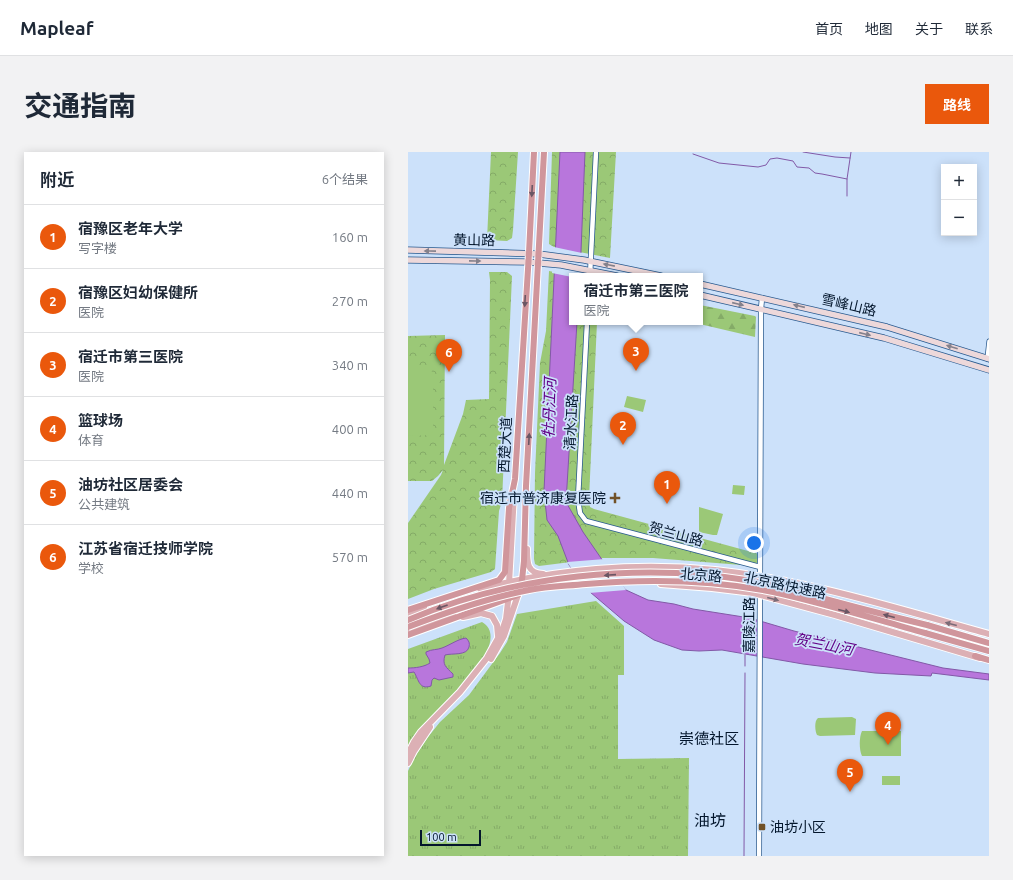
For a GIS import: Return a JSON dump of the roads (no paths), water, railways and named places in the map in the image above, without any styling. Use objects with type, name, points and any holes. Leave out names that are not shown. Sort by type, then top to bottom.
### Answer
[{"type":"highway","name":"西楚大道","points":[[515,478],[534,152]]},
{"type":"highway","points":[[537,262],[539,254],[544,152]]},
{"type":"highway","name":"西楚大道","points":[[518,595],[522,580],[524,561],[537,262]]},
{"type":"highway","points":[[408,610],[500,580],[503,576],[505,564],[509,508],[515,478]]},
{"type":"highway","name":"北京路快速路","points":[[408,620],[479,595],[525,584],[564,578],[633,573],[663,573],[703,575],[755,582],[989,643]]},
{"type":"highway","name":"北京路快速路","points":[[408,627],[483,601],[529,590],[598,583],[653,581],[740,587],[772,592],[989,651]]},
{"type":"highway","points":[[417,607],[468,592]]},
{"type":"highway","points":[[408,635],[518,595]]},
{"type":"highway","points":[[975,656],[989,660]]},
{"type":"main road","name":"黄山路","points":[[408,250],[539,254]]},
{"type":"main road","points":[[539,254],[591,261],[647,273]]},
{"type":"main road","name":"黄山路","points":[[408,260],[528,262]]},
{"type":"main road","points":[[528,262],[583,269],[590,273]]},
{"type":"main road","name":"雪峰山路","points":[[703,285],[888,326],[988,359]]},
{"type":"main road","name":"雪峰山路","points":[[703,296],[884,338],[989,370]]},
{"type":"main road","name":"西楚大道","points":[[408,754],[421,732],[470,681],[487,658],[502,631],[506,619],[509,597],[515,478]]},
{"type":"main road","points":[[527,478],[528,566],[531,571],[536,573],[555,574]]},
{"type":"main road","name":"北京路","points":[[408,614],[448,598],[468,592],[510,582],[555,574],[614,568],[686,568],[721,571],[760,577],[832,591],[989,634]]},
{"type":"main road","name":"北京路","points":[[518,595],[546,590],[624,584],[653,584],[734,590],[835,615],[975,656]]},
{"type":"main road","name":"西楚大道","points":[[408,763],[427,731],[467,690],[490,660],[504,636],[518,595]]},
{"type":"main road","points":[[408,631],[476,605],[509,597]]},
{"type":"main road","points":[[438,623],[475,614],[487,614],[492,616],[495,620],[498,629],[498,637]]},
{"type":"street","points":[[590,273],[596,152]]},
{"type":"street","name":"嘉陵江路","points":[[758,856],[762,298]]},
{"type":"street","name":"清水江路","points":[[586,521],[580,513],[578,499],[587,325]]},
{"type":"street","points":[[988,359],[989,341]]},
{"type":"street","name":"贺兰山路","points":[[586,521],[760,567]]},
{"type":"water","points":[[560,152],[585,152],[580,273],[569,273],[569,325],[577,325],[566,502],[583,532],[614,577],[626,590],[648,600],[750,618],[794,631],[943,668],[989,674],[989,680],[932,673],[931,676],[875,673],[803,664],[722,650],[682,650],[654,640],[624,621],[590,592],[569,565],[558,536],[547,520],[544,491]]},
{"type":"water","points":[[466,638],[469,641],[468,650],[459,654],[445,655],[444,658],[444,664],[453,674],[453,677],[439,680],[434,678],[431,686],[424,687],[420,684],[414,672],[408,673],[408,668],[419,667],[430,663],[426,652],[442,648]]},
{"type":"waterway","points":[[803,152],[850,158]]},
{"type":"waterway","points":[[847,196],[847,179],[851,152]]},
{"type":"waterway","points":[[693,154],[719,163],[758,167],[766,165],[770,159],[777,158],[793,161],[797,167],[809,168],[815,173],[847,179]]},
{"type":"waterway","points":[[745,655],[745,666]]},
{"type":"waterway","points":[[744,856],[745,673]]},
{"type":"place","name":"宿迁市第三医院","points":[[636,371]]},
{"type":"place","name":"江苏省宿迁技师学院","points":[[449,372]]},
{"type":"place","name":"宿豫区妇幼保健所","points":[[623,445]]},
{"type":"place","name":"宿迁市普济康复医院","points":[[615,498]]},
{"type":"place","name":"宿豫区老年大学","points":[[667,504]]},
{"type":"place","name":"篮球场","points":[[888,745]]},
{"type":"place","name":"油坊社区居委会","points":[[850,792]]},
{"type":"place","name":"油坊小区","points":[[762,827]]},
{"type":"district","name":"崇德社区","points":[[709,738]]},
{"type":"district","name":"油坊","points":[[710,820]]},
{"type":"water label","name":"牡丹江河","points":[[549,408]]},
{"type":"water label","name":"贺兰山河","points":[[824,644]]}]
